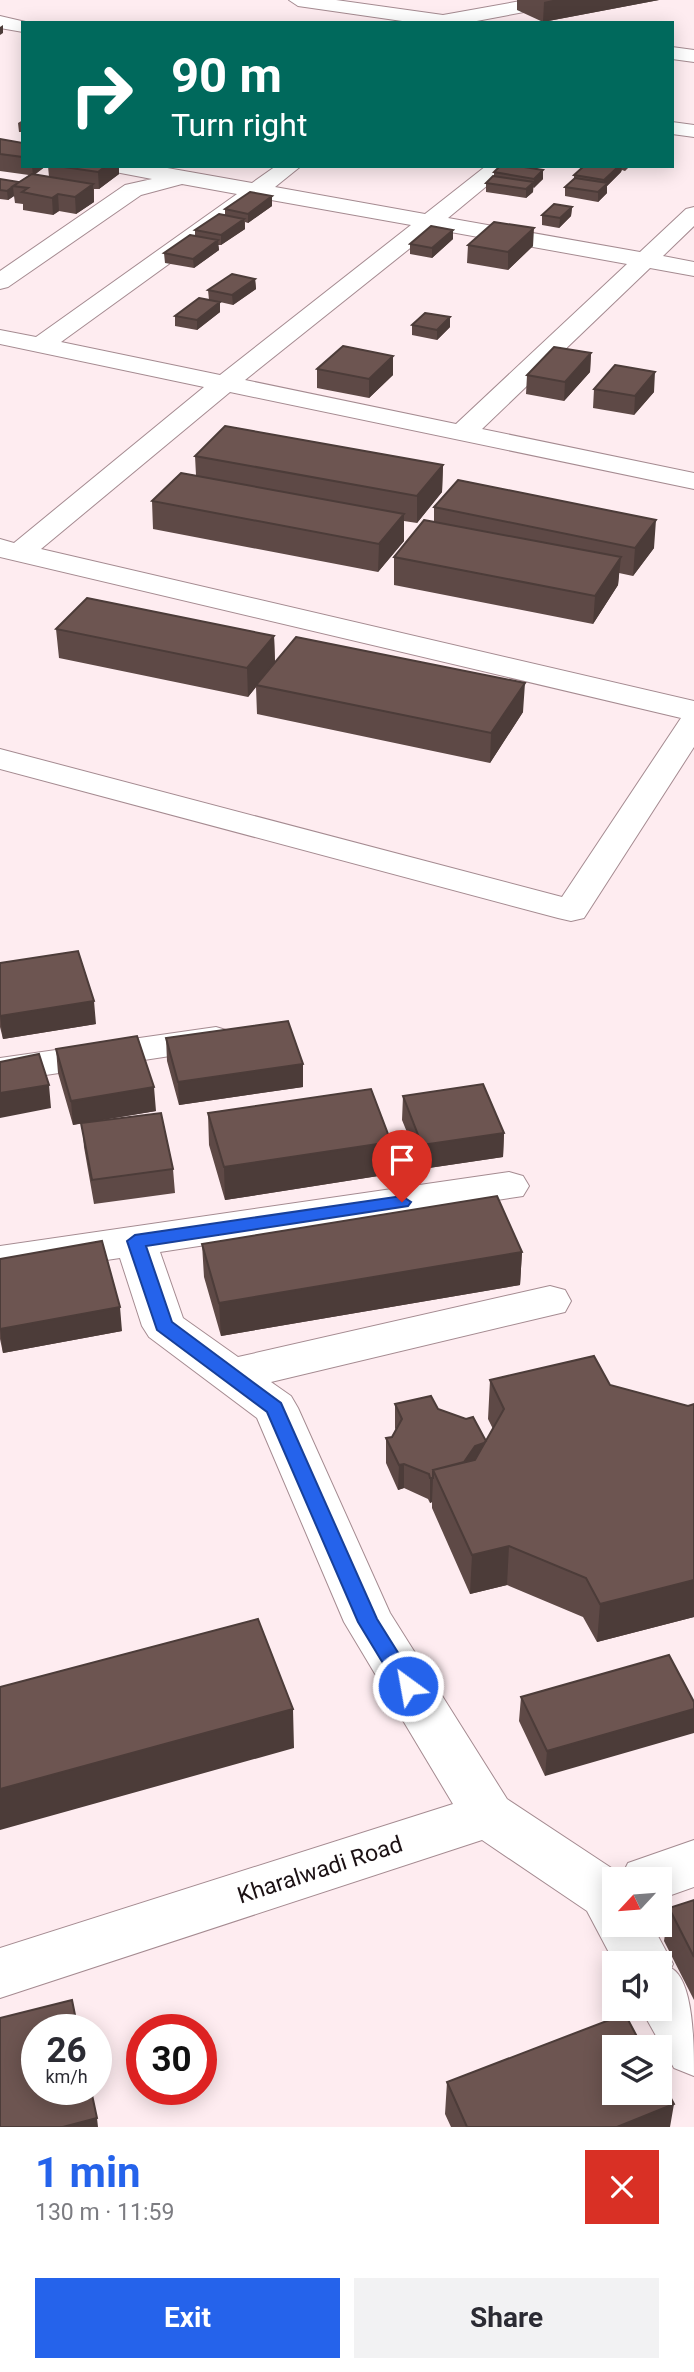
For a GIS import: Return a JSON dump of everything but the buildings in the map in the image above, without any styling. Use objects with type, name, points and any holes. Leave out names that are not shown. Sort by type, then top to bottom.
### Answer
[{"type":"street","points":[[444,0],[453,20]]},
{"type":"street","points":[[290,10],[389,6],[453,20],[487,6],[556,0]]},
{"type":"street","points":[[0,22],[21,26]]},
{"type":"street","points":[[674,52],[694,56]]},
{"type":"street","points":[[674,128],[694,131]]},
{"type":"street","points":[[129,168],[694,269]]},
{"type":"street","points":[[40,346],[287,168]]},
{"type":"street","points":[[9,551],[497,168]]},
{"type":"street","points":[[0,282],[133,190],[183,178]]},
{"type":"street","points":[[462,433],[694,214]]},
{"type":"street","points":[[0,260],[24,265]]},
{"type":"street","points":[[0,337],[694,481]]},
{"type":"street","points":[[9,551],[694,711]]},
{"type":"street","points":[[0,759],[571,910],[694,722]]},
{"type":"street","points":[[0,1070],[246,1035]]},
{"type":"street","points":[[0,1261],[509,1186]]},
{"type":"street","points":[[135,1241],[164,1326],[275,1408],[369,1622],[488,1815],[602,1888]]},
{"type":"street","points":[[231,1375],[550,1301]]},
{"type":"street","name":"Kharalwadi Road","points":[[0,1973],[488,1815]]},
{"type":"street","points":[[672,1874],[694,1863]]},
{"type":"street","points":[[672,2010],[694,2049]]},
{"type":"route","points":[[402,1202],[135,1241],[164,1326],[275,1408],[369,1622],[408,1686]]}]
